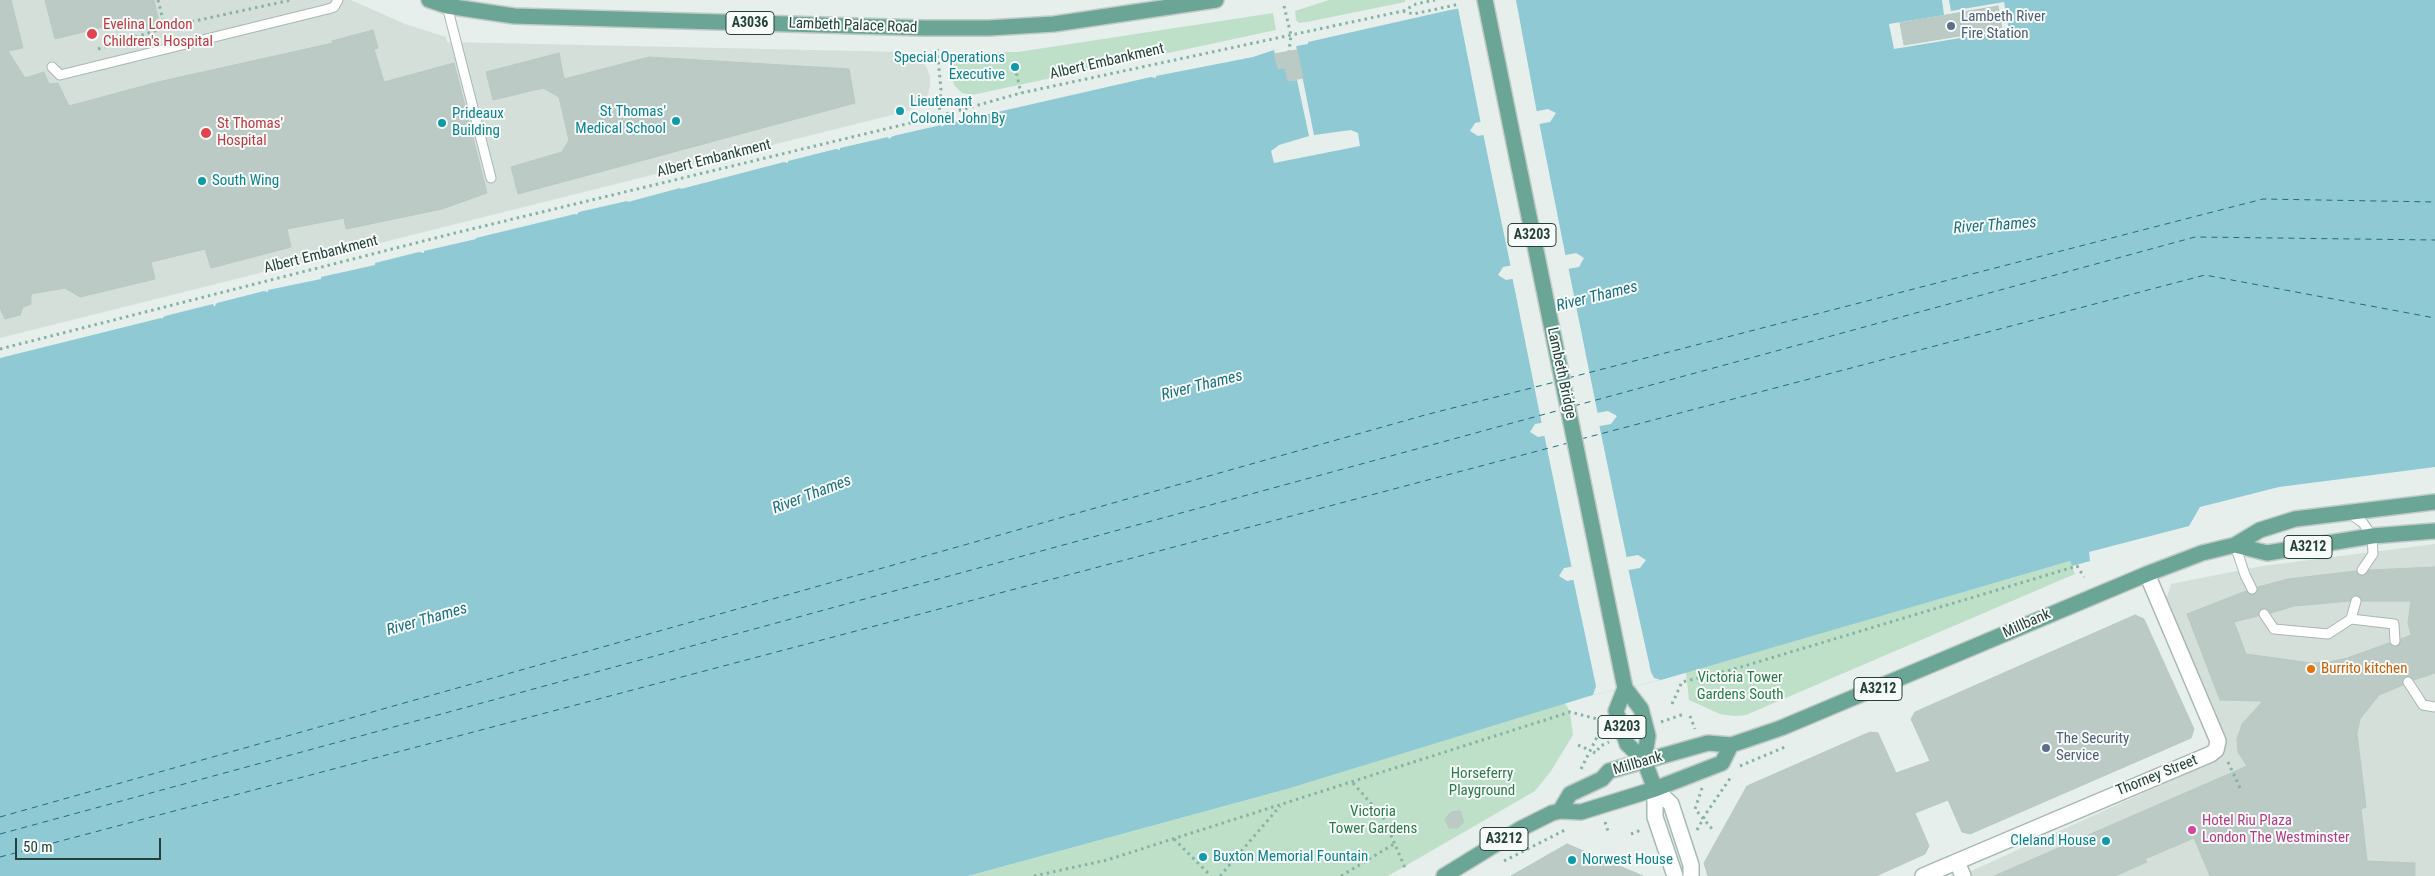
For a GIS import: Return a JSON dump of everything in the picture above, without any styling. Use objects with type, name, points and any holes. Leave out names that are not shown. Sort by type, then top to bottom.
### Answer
[{"type":"main road","name":"Lambeth Palace Road","points":[[429,0],[446,6],[514,16],[924,28],[989,28],[1054,24],[1216,0]]},
{"type":"main road","name":"Lambeth Bridge","points":[[1486,1],[1625,688],[1641,709],[1649,739],[1644,760]]},
{"type":"main road","name":"Millbank","points":[[1560,811],[1570,794],[1602,779],[1609,771],[1708,743],[1731,745],[1845,703],[2147,574],[2202,554],[2235,545],[2260,530],[2295,519],[2435,502]]},
{"type":"main road","name":"Millbank","points":[[2235,545],[2267,553],[2372,536],[2435,531]]},
{"type":"main road","name":"A3203","points":[[1616,711],[1625,688]]},
{"type":"main road","name":"Lambeth Bridge","points":[[1616,711],[1627,744],[1644,760],[1654,789]]},
{"type":"main road","name":"Millbank","points":[[1444,876],[1522,828],[1560,811],[1582,812],[1654,789],[1722,763],[1731,745]]},
{"type":"street","points":[[2147,574],[2218,741]]},
{"type":"street","name":"Thorney Street","points":[[1923,876],[2211,754],[2216,750],[2218,741]]},
{"type":"street","points":[[1654,789],[1655,817],[1675,876]]},
{"type":"street","points":[[1654,789],[1670,804],[1691,865],[1691,876]]},
{"type":"street","points":[[1957,862],[1963,876]]},
{"type":"lane","points":[[52,68],[60,75],[334,7],[338,0]]},
{"type":"lane","points":[[446,6],[491,178]]},
{"type":"lane","points":[[2349,512],[2362,523],[2372,536],[2373,554],[2362,570]]},
{"type":"lane","points":[[2235,545],[2252,589]]},
{"type":"lane","points":[[2351,619],[2356,601]]},
{"type":"lane","points":[[2264,614],[2274,629],[2328,634],[2351,619],[2394,624],[2395,642]]},
{"type":"lane","points":[[2408,682],[2422,705],[2435,708]]},
{"type":"path","points":[[158,0],[165,28]]},
{"type":"path","points":[[98,49],[165,28],[291,0]]},
{"type":"path","name":"Albert Embankment","points":[[0,349],[460,231],[939,116],[1021,93],[1403,11],[1416,4],[1435,0]]},
{"type":"path","points":[[1403,11],[1413,14],[1460,4]]},
{"type":"path","points":[[1284,6],[1291,35],[1289,51]]},
{"type":"path","points":[[937,49],[941,89],[939,116]]},
{"type":"path","points":[[1015,68],[1021,93]]},
{"type":"path","points":[[1672,704],[1682,682],[1731,670],[2077,566],[2084,577]]},
{"type":"path","points":[[1580,772],[1607,715],[1610,712],[1616,711]]},
{"type":"path","points":[[1034,876],[1107,860],[1353,783],[1570,712],[1601,720]]},
{"type":"path","points":[[1658,723],[1684,714]]},
{"type":"path","points":[[1690,716],[1697,736]]},
{"type":"path","points":[[2218,741],[2241,790]]},
{"type":"path","points":[[1593,752],[1596,753],[1600,746],[1608,743]]},
{"type":"path","points":[[1578,745],[1587,750]]},
{"type":"path","points":[[1600,746],[1602,752]]},
{"type":"path","points":[[1737,768],[1788,746]]},
{"type":"path","points":[[1692,835],[1701,826],[1728,782]]},
{"type":"path","points":[[1353,783],[1384,817],[1406,870]]},
{"type":"path","points":[[1695,786],[1702,786],[1695,810],[1713,830]]},
{"type":"path","points":[[1220,876],[1280,806]]},
{"type":"path","points":[[1498,864],[1556,833],[1575,826],[1582,812]]},
{"type":"path","points":[[1604,819],[1608,831]]},
{"type":"path","points":[[1631,834],[1646,828]]},
{"type":"path","points":[[1174,839],[1211,876]]},
{"type":"path","points":[[1341,876],[1394,844]]},
{"type":"shaded area","name":"St Thomas' Hospital","points":[[0,0],[351,0],[405,24],[446,37],[447,42],[905,52],[919,59],[926,66],[930,76],[930,86],[928,95],[919,105],[908,111],[0,338]]},
{"type":"shaded area","points":[[2435,544],[2435,876],[1960,876],[2216,760],[2224,743],[2164,606],[2171,584],[2262,566]]},
{"type":"green space","points":[[1329,0],[1405,0],[1405,2],[1307,22],[1299,23],[1296,20],[1295,11]]},
{"type":"green space","points":[[1273,13],[1276,30],[972,95],[962,93],[954,85],[952,65],[957,57],[971,52],[1018,52]]},
{"type":"green space","name":"Victoria Tower Gardens South","points":[[2070,561],[2075,574],[1746,715],[1720,714],[1689,700],[1686,672]]},
{"type":"green space","name":"Victoria Tower Gardens","points":[[1565,703],[1570,712],[1573,735],[1551,771],[1535,791],[1388,876],[968,876],[1287,789]]},
{"type":"water","name":"River Thames","points":[[1508,0],[2435,0],[2435,467],[2279,487],[2200,507],[2189,526],[2089,552],[2090,561],[2072,566],[2070,561],[1661,680],[1593,695],[1287,789],[968,876],[0,876],[0,358],[161,319],[165,316],[213,304],[214,307],[217,303],[264,291],[268,292],[268,290],[321,279],[321,277],[375,265],[375,263],[419,252],[424,253],[424,251],[576,215],[579,212],[628,202],[784,162],[788,163],[788,161],[836,149],[840,150],[840,148],[888,137],[889,139],[893,136],[941,125],[942,127],[945,124],[1151,77],[1156,78],[1156,76],[1253,57],[1274,50],[1308,44],[1308,42],[1450,10]],"holes":[[[1548,109],[1556,113],[1550,122],[1478,136],[1470,131],[1475,123]],[[1576,253],[1584,258],[1579,267],[1506,280],[1498,275],[1503,267]],[[1608,411],[1617,416],[1611,424],[1538,437],[1530,432],[1535,424]],[[1638,555],[1646,560],[1640,568],[1567,581],[1559,576],[1564,568]]]},
{"type":"pier","points":[[1497,0],[1516,0],[1537,113],[1481,124],[1458,8]]},
{"type":"pier","name":"Lambeth River Fire Station","points":[[1942,0],[1949,0],[1951,11],[2004,2],[2009,30],[1894,49],[1889,24],[1944,15]]},
{"type":"pier","points":[[1296,45],[1314,135],[1351,130],[1358,133],[1360,146],[1274,163],[1271,151],[1279,145],[1309,136],[1297,80],[1288,81],[1285,68],[1278,69],[1274,50]]},
{"type":"pier","points":[[1539,122],[1566,258],[1511,268],[1483,133]]},
{"type":"pier","points":[[1568,266],[1598,415],[1542,425],[1512,276]]},
{"type":"pier","points":[[1599,424],[1627,559],[1572,569],[1544,434]]},
{"type":"pier","points":[[1628,568],[1651,672],[1654,678],[1661,680],[1593,695],[1596,686],[1573,578]]},
{"type":"building","name":"St Thomas' Hospital","points":[[0,0],[11,0],[23,48],[8,51],[25,78],[44,72],[49,84],[58,83],[69,106],[158,82],[333,43],[332,41],[373,30],[378,48],[374,49],[384,82],[454,63],[487,193],[442,209],[346,229],[344,218],[287,229],[291,247],[211,268],[205,249],[151,262],[155,279],[80,297],[65,288],[31,294],[31,304],[23,307],[20,315],[5,319],[0,308]]},
{"type":"building","name":"Evelina London Children's Hospital","points":[[45,0],[154,0],[160,26],[140,31],[136,19],[55,39]]},
{"type":"building","name":"Lambeth River Fire Station","points":[[1998,6],[2002,29],[1904,45],[1900,23]]},
{"type":"building","points":[[1297,50],[1303,78],[1288,81],[1285,68],[1278,69],[1274,54]]},
{"type":"building","name":"St Thomas' Medical School","points":[[559,53],[564,79],[649,57],[849,69],[855,103],[518,194],[511,167],[562,152],[569,140],[559,97],[543,88],[493,100],[486,72]]},
{"type":"building","points":[[2435,567],[2435,673],[2414,680],[2410,676],[2405,677],[2402,680],[2403,685],[2379,695],[2360,719],[2357,734],[2366,807],[2361,809],[2367,861],[2415,863],[2415,876],[2210,876],[2194,838],[2145,859],[2147,862],[2115,876],[1994,876],[2247,766],[2238,752],[2237,739],[2242,724],[2263,701],[2220,700],[2187,614],[2246,591],[2254,595],[2258,587],[2288,579],[2356,571],[2362,576],[2369,570]],"holes":[[[2357,595],[2362,601],[2411,601],[2408,623],[2411,635],[2401,639],[2400,644],[2396,647],[2389,643],[2347,658],[2311,663],[2246,654],[2234,622],[2258,616],[2259,611],[2263,608],[2271,613],[2294,606],[2350,601],[2352,596]]]},
{"type":"building","name":"The Security Service","points":[[2135,615],[2144,619],[2194,729],[2191,738],[1970,834],[1962,832],[1948,800],[1915,813],[1929,846],[1925,854],[1876,876],[1708,876],[1704,863],[1747,786],[1870,732],[1878,733],[1896,773],[1930,761],[1911,719],[1915,712]]},
{"type":"building","points":[[1460,811],[1464,822],[1458,828],[1449,828],[1445,819],[1451,812]]},
{"type":"building","name":"Norwest House","points":[[1567,844],[1643,876],[1511,876]]},
{"type":"ferry route","points":[[1568,378],[2263,199],[2435,202]]},
{"type":"ferry route","points":[[1574,406],[2195,237],[2435,240]]},
{"type":"ferry route","points":[[1581,439],[2205,275],[2435,318]]},
{"type":"ferry route","points":[[0,817],[1425,415],[1555,382]]},
{"type":"ferry route","points":[[0,834],[1560,410]]},
{"type":"ferry route","points":[[0,857],[1568,443]]},
{"type":"place","name":"Lambeth River Fire Station","points":[[1951,26]]},
{"type":"place","name":"Evelina London Children's Hospital","points":[[92,34]]},
{"type":"place","name":"Special Operations Executive","points":[[1015,67]]},
{"type":"place","name":"Lieutenant Colonel John By","points":[[900,111]]},
{"type":"place","name":"St Thomas' Medical School","points":[[676,121]]},
{"type":"place","name":"Prideaux Building","points":[[442,123]]},
{"type":"place","name":"St Thomas' Hospital","points":[[206,133]]},
{"type":"place","name":"South Wing","points":[[202,181]]},
{"type":"place","name":"Burrito kitchen","points":[[2311,669]]},
{"type":"place","name":"The Security Service","points":[[2046,748]]},
{"type":"place","name":"Hotel Riu Plaza London The Westminster","points":[[2192,830]]},
{"type":"place","name":"Cleland House","points":[[2106,841]]},
{"type":"place","name":"Buxton Memorial Fountain","points":[[1203,857]]},
{"type":"place","name":"Norwest House","points":[[1572,860]]},
{"type":"park label","name":"Horseferry Playground","points":[[1482,782]]}]
